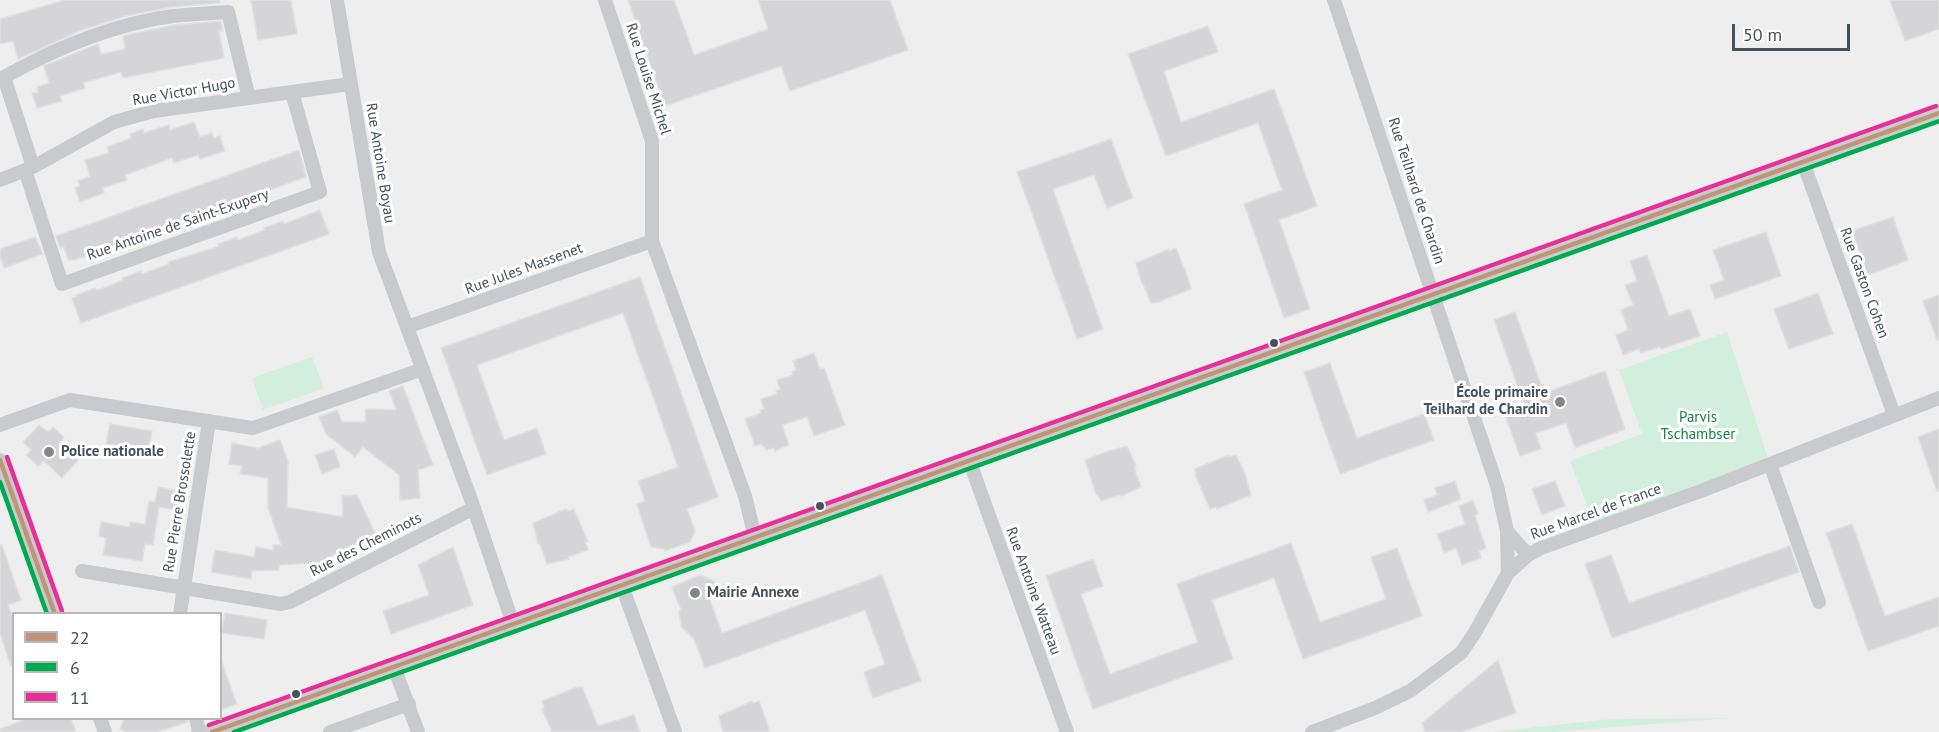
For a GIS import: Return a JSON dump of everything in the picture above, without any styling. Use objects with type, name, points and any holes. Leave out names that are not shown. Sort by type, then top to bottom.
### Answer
[{"type":"street","name":"Rue Antoine Boyau","points":[[337,0],[376,244],[407,327]]},
{"type":"street","name":"Rue Louise Michel","points":[[605,0],[652,141],[652,241]]},
{"type":"street","name":"Rue Teilhard de Chardin","points":[[1334,0],[1497,486],[1507,531],[1508,573]]},
{"type":"street","points":[[29,168],[4,77],[39,57],[75,42],[123,27],[172,16],[228,12],[249,98]]},
{"type":"street","name":"Rue Victor Hugo","points":[[0,180],[29,168],[114,122],[154,111],[351,84]]},
{"type":"street","name":"Rue Antoine de Saint-Exupery","points":[[29,168],[62,284],[320,192],[292,92]]},
{"type":"street","points":[[212,732],[1939,113]]},
{"type":"street","name":"Rue Gaston Cohen","points":[[1803,162],[1893,415]]},
{"type":"street","name":"Rue Jules Massenet","points":[[407,327],[652,241]]},
{"type":"street","points":[[652,241],[745,496],[755,537]]},
{"type":"street","points":[[407,327],[474,508],[513,624]]},
{"type":"street","points":[[209,421],[252,428],[423,369]]},
{"type":"street","points":[[1819,602],[1770,464],[1939,398]]},
{"type":"street","name":"Rue Pierre Brossolette","points":[[0,425],[70,400],[209,421],[180,612]]},
{"type":"street","points":[[0,459],[54,612]]},
{"type":"street","name":"Rue Antoine Watteau","points":[[969,460],[1067,732]]},
{"type":"street","name":"Rue Marcel de France","points":[[1508,573],[1528,555],[1541,548],[1770,464]]},
{"type":"street","name":"Rue des Cheminots","points":[[272,604],[290,602],[474,508]]},
{"type":"street","name":"Rue Teilhard de Chardin","points":[[1507,531],[1528,555]]},
{"type":"street","name":"Rue Pierre Brossolette","points":[[82,571],[272,604]]},
{"type":"street","points":[[1312,732],[1375,708],[1410,691],[1461,653],[1508,573]]},
{"type":"street","points":[[622,586],[675,732]]},
{"type":"street","points":[[394,667],[418,732]]},
{"type":"street","points":[[330,732],[409,704]]},
{"type":"green space","name":"Parvis Tschambser","points":[[1727,332],[1770,464],[1596,529],[1570,461],[1642,434],[1619,370]]},
{"type":"green space","points":[[312,357],[324,388],[263,410],[252,378]]},
{"type":"green space","points":[[1730,718],[1553,732],[1492,732],[1611,719]]},
{"type":"building","points":[[65,0],[219,0],[220,3],[172,7],[126,16],[82,30],[18,59],[13,41],[0,44],[0,19]]},
{"type":"building","points":[[251,0],[291,0],[297,34],[258,40]]},
{"type":"building","points":[[628,0],[674,0],[694,55],[768,29],[758,0],[890,0],[908,50],[790,91],[781,66],[665,106]]},
{"type":"building","points":[[1890,0],[1939,0],[1939,29],[1905,41]]},
{"type":"building","points":[[221,21],[223,31],[219,31],[224,58],[123,78],[121,72],[83,83],[85,88],[60,96],[62,101],[37,108],[32,93],[38,92],[37,87],[49,83],[44,66],[48,64],[98,44],[101,54],[125,49],[123,36],[131,34],[174,25]]},
{"type":"building","points":[[1208,26],[1218,52],[1164,71],[1181,122],[1274,89],[1317,206],[1279,220],[1310,309],[1284,318],[1244,204],[1282,190],[1258,123],[1166,156],[1128,54]]},
{"type":"building","points":[[194,122],[200,137],[212,133],[214,138],[220,136],[225,151],[200,159],[198,155],[174,163],[172,158],[125,175],[127,180],[103,188],[104,193],[80,202],[75,188],[80,186],[78,181],[90,176],[85,160],[109,153],[107,147],[131,138],[130,134],[143,129],[144,133],[169,125],[170,130]]},
{"type":"building","points":[[1111,139],[1133,198],[1107,208],[1094,175],[1053,189],[1103,329],[1077,339],[1017,172]]},
{"type":"building","points":[[299,150],[306,177],[75,260],[68,260],[64,247],[60,248],[56,236]]},
{"type":"building","points":[[320,210],[329,234],[81,323],[72,298],[77,297],[76,295],[95,288],[96,290],[101,289],[141,271],[142,274],[169,264],[168,262],[214,248],[219,246],[218,244],[237,237],[238,240],[283,221],[284,224]]},
{"type":"building","points":[[1893,217],[1908,260],[1868,275],[1852,231]]},
{"type":"building","points":[[1766,232],[1781,276],[1715,299],[1710,285],[1724,280],[1713,250]]},
{"type":"building","points":[[35,237],[43,254],[4,268],[0,249]]},
{"type":"building","points":[[1176,248],[1191,289],[1151,303],[1136,263]]},
{"type":"building","points":[[1647,255],[1669,316],[1690,309],[1700,336],[1661,349],[1660,347],[1641,353],[1639,349],[1623,355],[1616,335],[1628,330],[1621,310],[1633,305],[1625,285],[1637,281],[1630,261]]},
{"type":"building","points":[[640,277],[718,497],[687,509],[695,532],[690,542],[665,551],[651,547],[637,504],[645,501],[638,481],[678,467],[623,313],[477,365],[504,440],[537,428],[546,454],[487,475],[441,348]]},
{"type":"building","points":[[1818,293],[1833,334],[1789,349],[1774,309]]},
{"type":"building","points":[[1939,295],[1939,340],[1937,340],[1923,301]]},
{"type":"building","points":[[1515,312],[1544,393],[1605,371],[1625,429],[1575,448],[1566,423],[1536,433],[1541,449],[1520,456],[1504,412],[1524,404],[1494,320]]},
{"type":"building","points":[[814,353],[820,369],[824,368],[845,425],[814,436],[807,417],[782,425],[789,445],[775,451],[774,448],[766,450],[761,444],[755,446],[745,419],[761,413],[760,410],[764,409],[761,399],[777,394],[776,391],[780,389],[777,380],[793,375],[792,372],[796,370],[793,361]]},
{"type":"building","points":[[1330,363],[1357,438],[1424,414],[1434,440],[1340,474],[1304,372]]},
{"type":"building","points":[[403,386],[433,465],[418,470],[420,498],[400,500],[399,475],[363,447],[355,457],[326,434],[319,417],[337,410],[342,422],[365,422],[366,409],[396,410],[389,391]]},
{"type":"building","points":[[110,424],[152,431],[148,451],[106,444]]},
{"type":"building","name":"Police nationale","points":[[39,425],[48,432],[53,427],[64,437],[59,443],[78,460],[62,478],[44,461],[38,466],[26,455],[31,450],[23,442]]},
{"type":"building","points":[[1939,429],[1939,491],[1937,491],[1918,437]]},
{"type":"building","points":[[280,440],[288,462],[287,507],[343,517],[342,496],[357,495],[375,533],[312,566],[310,563],[279,565],[279,570],[252,571],[251,579],[211,572],[215,550],[254,557],[256,547],[273,550],[273,545],[281,545],[268,508],[268,478],[240,474],[242,466],[229,464],[232,443],[258,448]]},
{"type":"building","points":[[1127,446],[1136,466],[1134,467],[1141,487],[1121,496],[1101,501],[1096,495],[1085,460]]},
{"type":"building","points":[[334,449],[340,467],[322,474],[315,455]]},
{"type":"building","points":[[1229,455],[1229,457],[1236,455],[1251,495],[1217,509],[1216,507],[1210,509],[1196,477],[1195,469]]},
{"type":"building","points":[[1455,481],[1461,499],[1428,512],[1424,500],[1437,495],[1435,488]]},
{"type":"building","points":[[1555,481],[1565,506],[1542,515],[1532,489]]},
{"type":"building","points":[[158,487],[179,491],[176,510],[159,507],[153,545],[145,544],[142,561],[103,555],[106,538],[99,536],[101,522],[130,527],[130,522],[145,524],[149,501],[155,502]]},
{"type":"building","points":[[1473,500],[1478,514],[1475,515],[1486,548],[1479,551],[1481,558],[1462,565],[1456,548],[1444,553],[1437,534],[1465,524],[1459,506]]},
{"type":"building","points":[[566,509],[568,511],[574,509],[588,542],[585,542],[588,550],[568,557],[569,559],[547,564],[540,544],[538,544],[533,523]]},
{"type":"building","points":[[1852,524],[1885,616],[1939,597],[1939,626],[1868,651],[1826,533]]},
{"type":"building","points":[[1291,543],[1320,622],[1386,599],[1371,557],[1397,548],[1422,616],[1303,659],[1274,578],[1212,600],[1233,659],[1093,709],[1046,576],[1093,559],[1103,586],[1081,594],[1110,674],[1198,642],[1177,584]]},
{"type":"building","points":[[0,545],[2,545],[21,600],[8,605],[12,616],[12,666],[0,633]]},
{"type":"building","points":[[1790,546],[1799,572],[1612,638],[1585,564],[1611,555],[1629,603]]},
{"type":"building","points":[[453,547],[473,605],[391,634],[383,611],[429,595],[418,565]]},
{"type":"building","points":[[700,575],[714,581],[717,591],[708,594],[722,633],[882,575],[921,681],[873,698],[864,672],[885,664],[865,610],[705,668],[694,639],[681,626],[679,611],[681,610],[672,587]]},
{"type":"building","points":[[225,613],[267,620],[264,639],[222,633]]},
{"type":"building","points":[[1498,660],[1516,713],[1461,732],[1425,732],[1422,723]]},
{"type":"building","points":[[222,663],[237,704],[222,709]]},
{"type":"building","points":[[582,687],[598,726],[634,715],[640,732],[552,732],[542,709],[544,708],[542,701]]},
{"type":"building","points":[[752,701],[753,703],[759,701],[770,732],[723,732],[719,716]]},
{"type":"building","points":[[24,720],[72,720],[76,732],[0,732],[0,729]]},
{"type":"building","points":[[123,720],[188,720],[188,722],[156,732],[127,732],[120,729]]},
{"type":"transit line","name":"11","points":[[209,725],[1936,106]]},
{"type":"transit line","name":"22","points":[[212,732],[1939,113]]},
{"type":"transit line","name":"6","points":[[234,732],[1939,121]]},
{"type":"transit line","name":"11","points":[[7,457],[62,611]]},
{"type":"transit line","name":"22","points":[[0,460],[54,612]]},
{"type":"transit line","name":"6","points":[[0,482],[46,612]]},
{"type":"place","name":"École primaire Teilhard de Chardin","points":[[1560,402]]},
{"type":"place","name":"Police nationale","points":[[49,452]]},
{"type":"place","name":"Mairie Annexe","points":[[695,593]]}]
